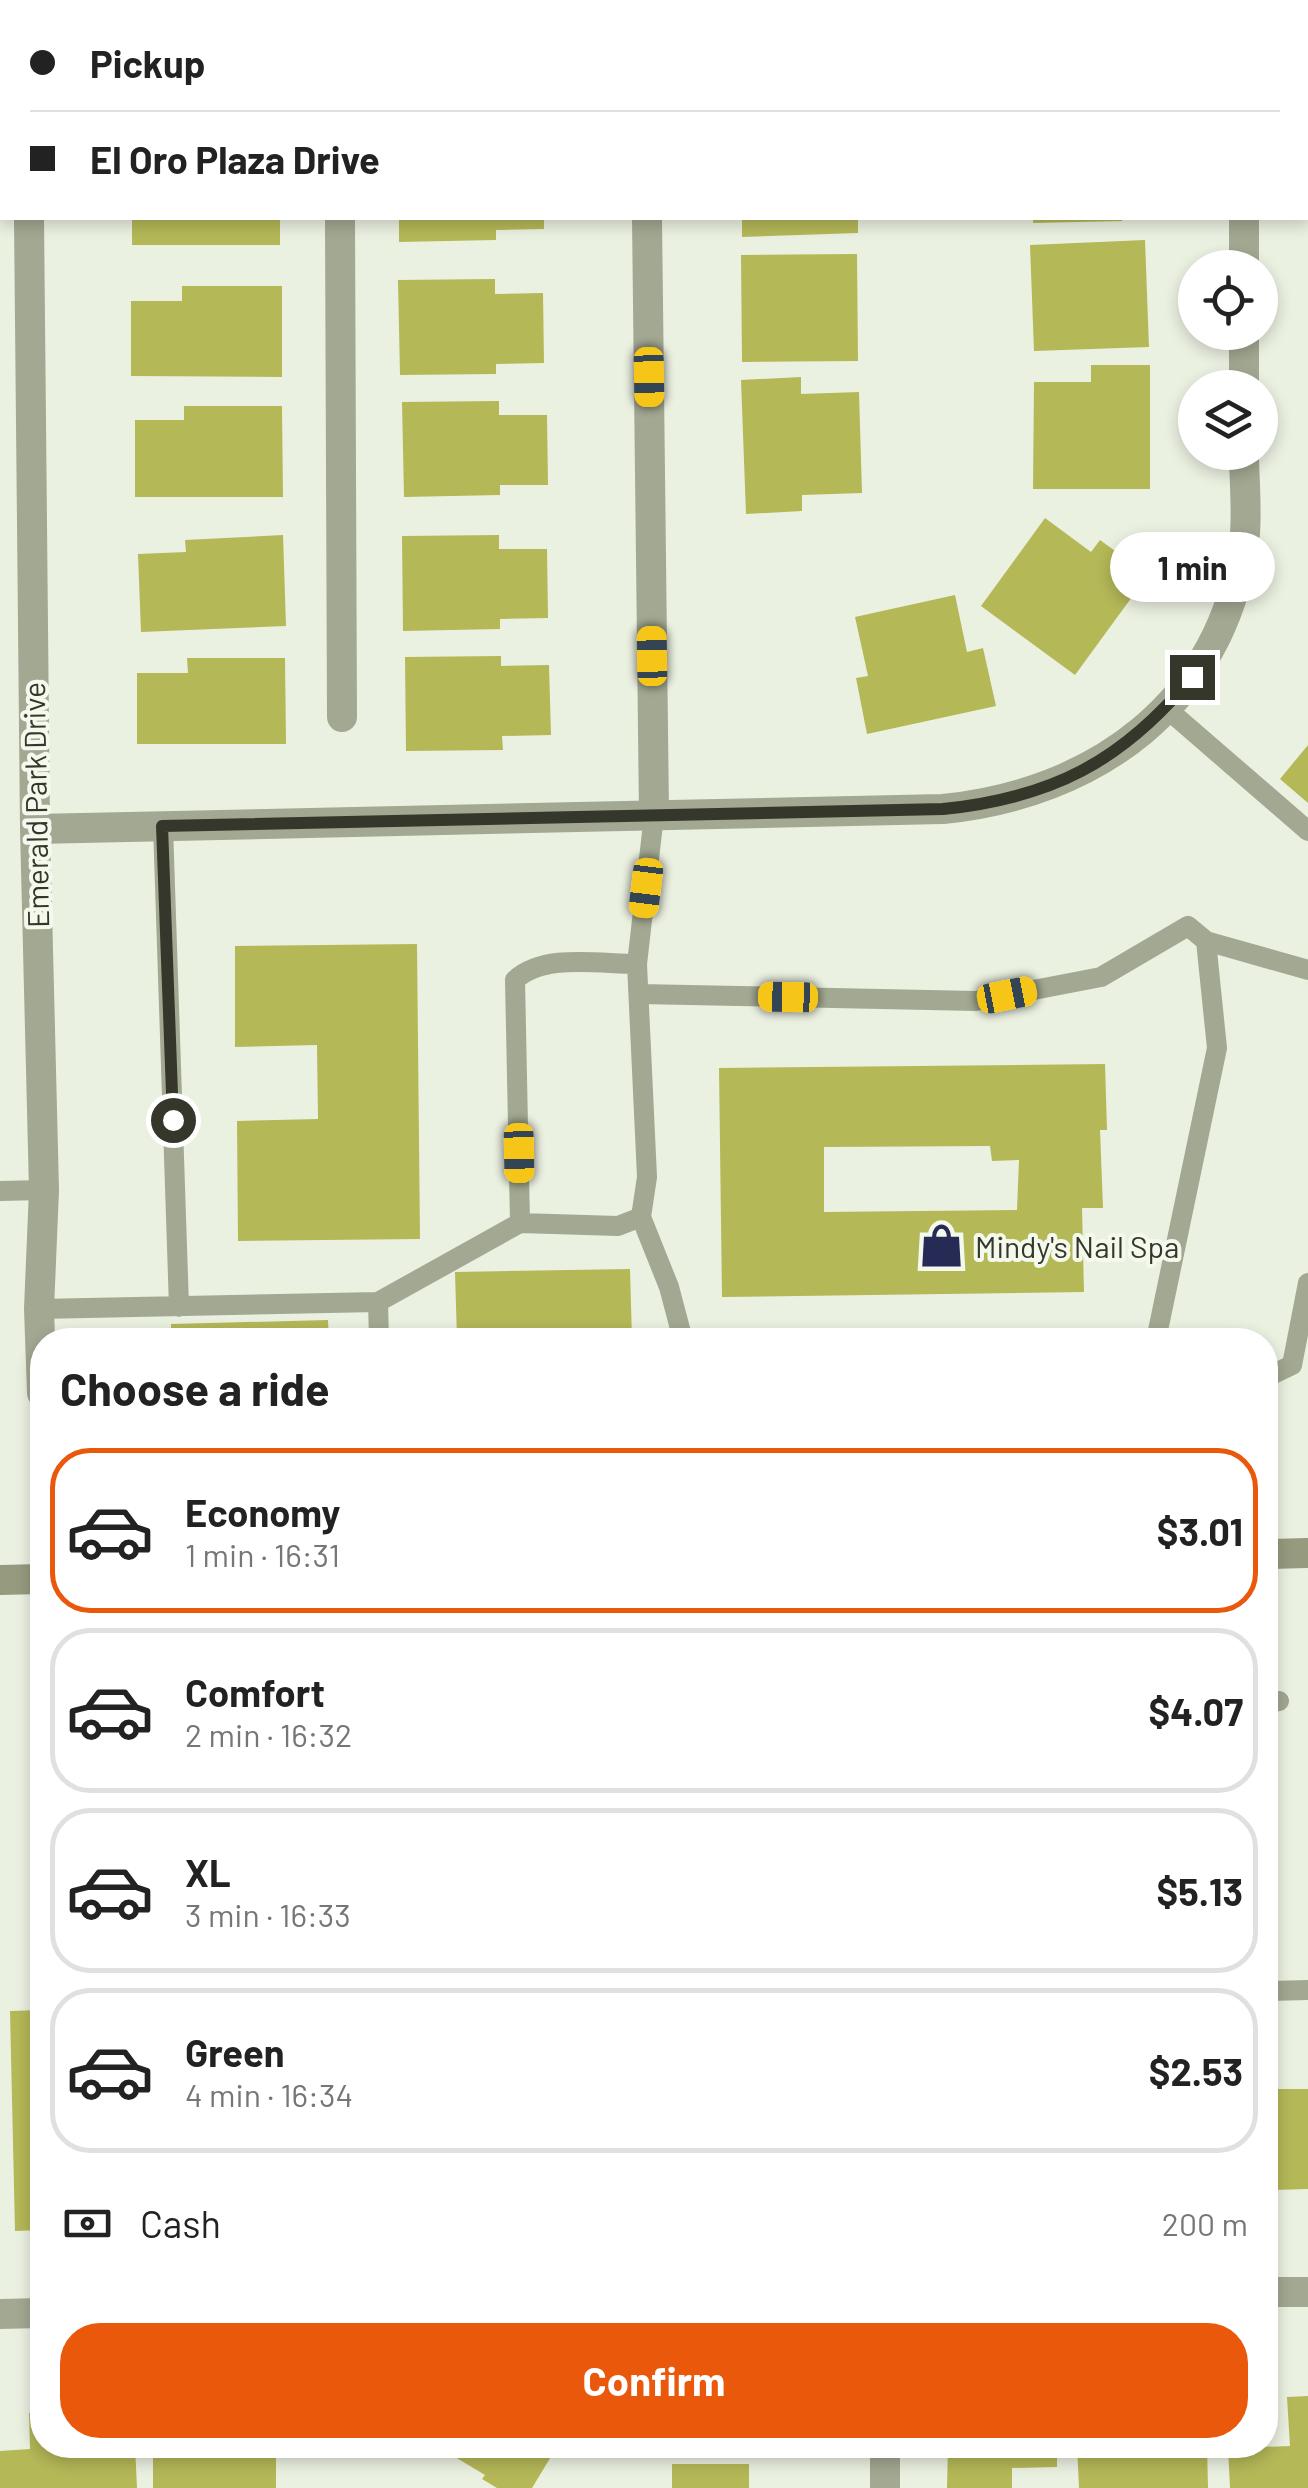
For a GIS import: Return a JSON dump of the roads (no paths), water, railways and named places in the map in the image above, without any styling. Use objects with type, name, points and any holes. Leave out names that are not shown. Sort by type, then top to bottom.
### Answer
[{"type":"main road","points":[[1278,1554],[1308,1553]]},
{"type":"main road","points":[[0,1580],[30,1579]]},
{"type":"street","name":"Emerald Park Drive","points":[[28,220],[15,355],[35,828],[44,1190],[40,1328]]},
{"type":"street","points":[[340,220],[342,717]]},
{"type":"street","points":[[647,220],[654,816]]},
{"type":"street","points":[[1244,220],[1244,250]]},
{"type":"street","points":[[35,828],[654,816],[991,804],[1038,792],[1084,772],[1124,747],[1192,677],[1216,635],[1233,589],[1244,542],[1244,470]]},
{"type":"street","points":[[1278,2292],[1308,2292]]},
{"type":"street","points":[[0,2314],[30,2314]]},
{"type":"street","points":[[885,2458],[885,2488]]},
{"type":"lane","points":[[1166,708],[1308,831]]},
{"type":"lane","points":[[654,816],[637,964],[647,1177],[641,1217],[669,1287],[680,1328]]},
{"type":"lane","points":[[162,826],[179,1307]]},
{"type":"lane","points":[[638,994],[976,1001],[1101,977],[1188,926],[1206,941],[1308,970]]},
{"type":"lane","points":[[1159,1328],[1217,1048],[1206,941]]},
{"type":"lane","points":[[520,1223],[515,980],[528,968],[544,964],[637,964]]},
{"type":"lane","points":[[0,1191],[44,1190]]},
{"type":"lane","points":[[40,1309],[378,1302],[520,1223],[618,1226],[641,1217]]},
{"type":"lane","points":[[1278,1371],[1292,1364],[1308,1283]]},
{"type":"lane","points":[[378,1302],[379,1328]]},
{"type":"lane","points":[[1278,1991],[1308,1990]]},
{"type":"place","name":"Mindy's Nail Spa","points":[[942,1246]]}]
